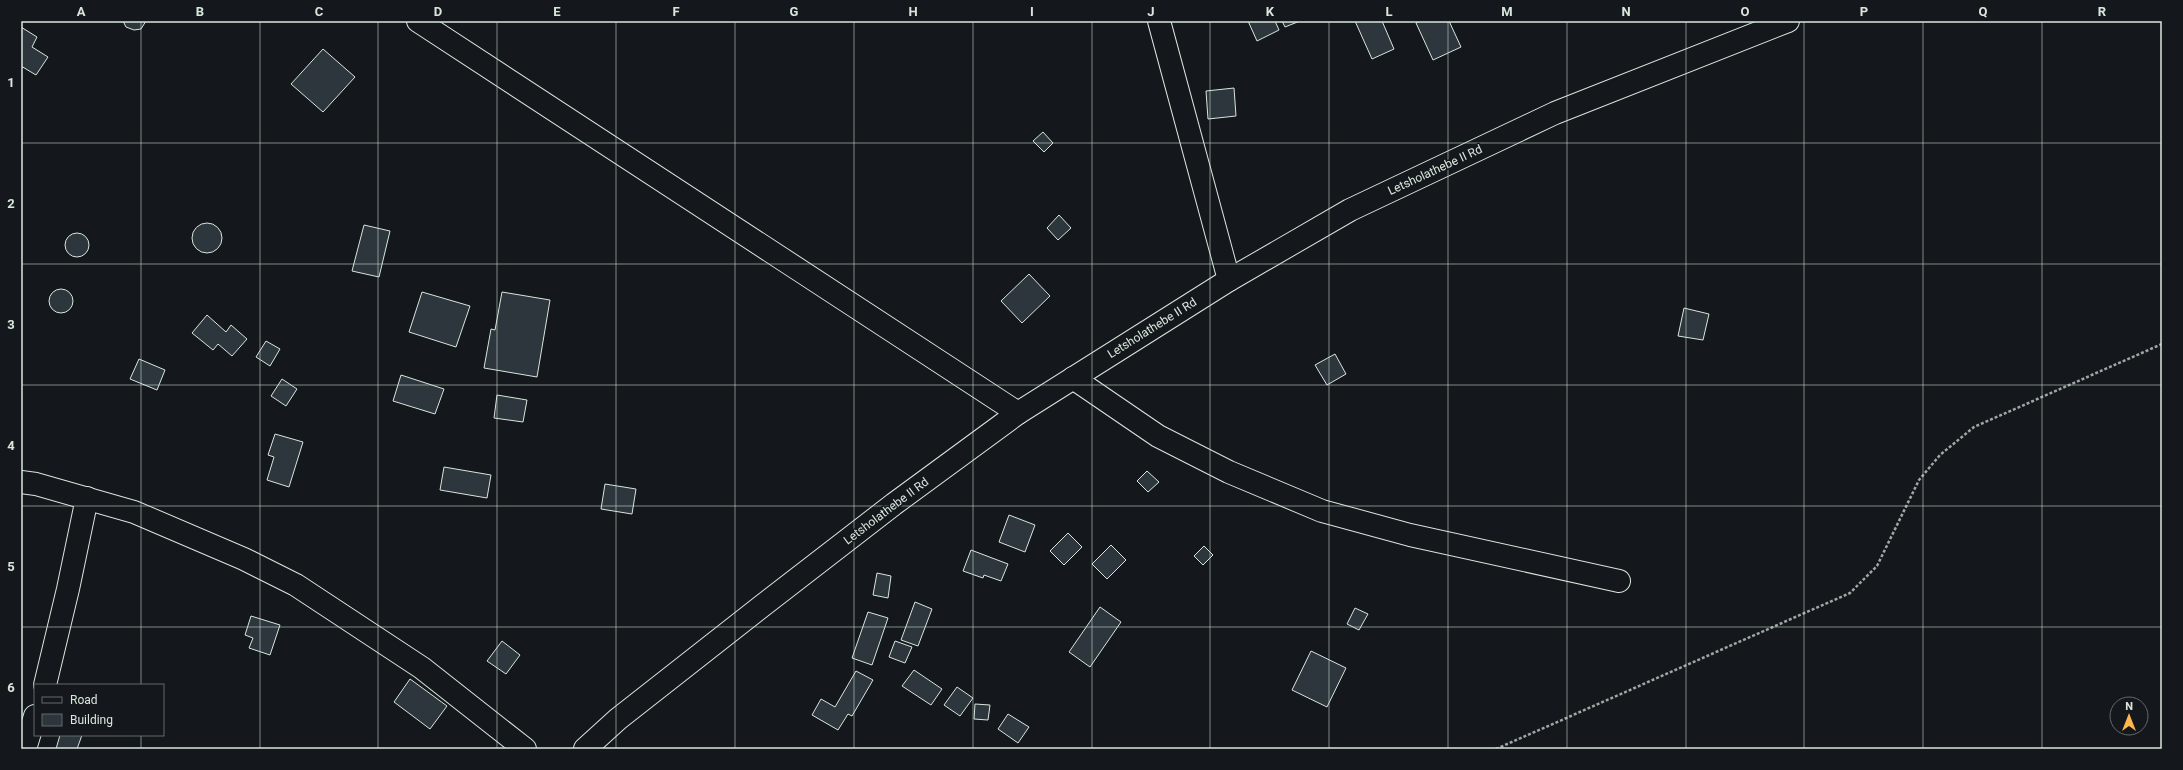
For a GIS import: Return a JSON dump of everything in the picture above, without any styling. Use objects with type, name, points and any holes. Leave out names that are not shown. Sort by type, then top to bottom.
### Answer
[{"type":"street","points":[[418,21],[1018,413]]},
{"type":"street","points":[[1159,21],[1229,280]]},
{"type":"street","name":"Letsholathebe II Rd","points":[[585,749],[618,719],[894,504],[1018,413],[1229,280],[1350,210],[1555,113],[1788,21]]},
{"type":"street","points":[[1073,378],[1158,436],[1229,472],[1322,511],[1410,535],[1619,581]]},
{"type":"street","points":[[21,482],[87,498],[134,512],[244,559],[296,585],[422,668],[525,749]]},
{"type":"street","points":[[45,684],[67,596],[87,498]]},
{"type":"street","points":[[25,749],[34,719]]},
{"type":"path","points":[[1496,749],[1850,593],[1877,566],[1919,480],[1940,455],[1974,427],[2162,344]]},
{"type":"building","points":[[123,21],[146,21],[141,29],[134,30],[126,27]]},
{"type":"building","points":[[1248,21],[1275,21],[1279,30],[1257,41]]},
{"type":"building","points":[[1282,21],[1300,21],[1285,27]]},
{"type":"building","points":[[1355,21],[1382,21],[1394,49],[1372,59]]},
{"type":"building","points":[[1421,21],[1449,21],[1461,47],[1433,60],[1416,23]]},
{"type":"building","points":[[21,27],[37,37],[32,47],[48,57],[36,75],[21,66]]},
{"type":"building","points":[[323,49],[355,77],[323,112],[291,84]]},
{"type":"building","points":[[1234,88],[1236,116],[1208,119],[1206,91]]},
{"type":"building","points":[[1043,132],[1053,143],[1044,152],[1033,141]]},
{"type":"building","points":[[1059,215],[1071,228],[1058,240],[1047,228]]},
{"type":"building","points":[[207,223],[218,227],[222,238],[218,249],[207,253],[196,249],[192,238],[196,227]]},
{"type":"building","points":[[364,225],[390,231],[379,277],[352,271]]},
{"type":"building","points":[[77,233],[86,236],[89,245],[86,254],[77,257],[68,254],[65,245],[68,236]]},
{"type":"building","points":[[1029,274],[1050,296],[1022,323],[1001,301]]},
{"type":"building","points":[[61,289],[66,290],[72,296],[72,306],[66,312],[61,313],[56,312],[50,306],[49,301],[50,296],[56,290]]},
{"type":"building","points":[[422,292],[470,306],[456,347],[409,332]]},
{"type":"building","points":[[502,292],[550,300],[537,377],[484,368],[491,329],[495,330]]},
{"type":"building","points":[[1684,308],[1709,314],[1703,340],[1678,336]]},
{"type":"building","points":[[207,315],[226,332],[231,325],[247,339],[232,356],[218,344],[213,350],[192,333]]},
{"type":"building","points":[[266,341],[280,349],[270,366],[256,357]]},
{"type":"building","points":[[1335,354],[1346,374],[1327,385],[1315,365]]},
{"type":"building","points":[[139,359],[165,370],[157,390],[130,379]]},
{"type":"building","points":[[401,375],[444,389],[435,414],[393,401]]},
{"type":"building","points":[[282,379],[297,389],[286,406],[271,396]]},
{"type":"building","points":[[497,395],[527,400],[523,422],[494,418]]},
{"type":"building","points":[[275,434],[303,442],[289,487],[267,480],[274,457],[268,455]]},
{"type":"building","points":[[444,467],[491,475],[487,498],[440,490]]},
{"type":"building","points":[[1147,471],[1159,482],[1148,492],[1137,481]]},
{"type":"building","points":[[605,484],[636,489],[632,514],[601,509]]},
{"type":"building","points":[[1009,515],[1035,525],[1025,552],[999,542]]},
{"type":"building","points":[[1068,533],[1082,547],[1064,565],[1050,551]]},
{"type":"building","points":[[1111,545],[1126,560],[1107,579],[1092,564]]},
{"type":"building","points":[[1204,546],[1213,555],[1203,565],[1194,556]]},
{"type":"building","points":[[971,550],[1008,564],[1001,581],[984,575],[983,578],[963,571]]},
{"type":"building","points":[[877,573],[891,576],[888,598],[873,595]]},
{"type":"building","points":[[915,602],[932,609],[918,646],[901,640]]},
{"type":"building","points":[[1100,607],[1121,622],[1090,667],[1069,652]]},
{"type":"building","points":[[1355,608],[1368,614],[1359,630],[1347,624]]},
{"type":"building","points":[[868,612],[888,618],[872,665],[852,658]]},
{"type":"building","points":[[251,616],[280,625],[270,655],[249,648],[253,638],[245,635]]},
{"type":"building","points":[[502,641],[520,655],[506,674],[487,661]]},
{"type":"building","points":[[895,641],[912,647],[905,663],[889,657]]},
{"type":"building","points":[[1311,651],[1346,668],[1327,707],[1292,690]]},
{"type":"building","points":[[914,670],[942,689],[931,705],[902,686]]},
{"type":"building","points":[[856,671],[873,680],[852,716],[848,714],[838,730],[812,715],[821,699],[835,707]]},
{"type":"building","points":[[410,679],[447,706],[430,729],[394,702]]},
{"type":"building","points":[[957,687],[973,698],[960,716],[944,705]]},
{"type":"building","points":[[975,704],[990,705],[988,720],[974,719]]},
{"type":"building","points":[[1008,714],[1029,727],[1018,743],[998,729]]},
{"type":"building","points":[[60,736],[82,736],[77,749],[56,749]]}]
